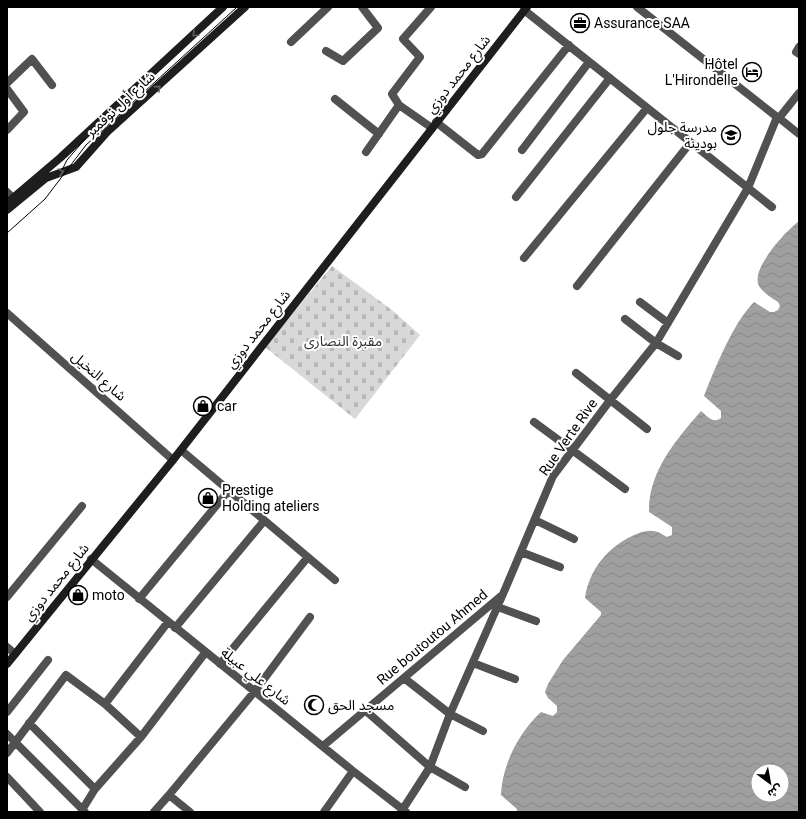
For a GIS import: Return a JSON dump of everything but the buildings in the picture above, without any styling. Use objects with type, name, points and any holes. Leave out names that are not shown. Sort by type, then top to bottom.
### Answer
[{"type":"street","name":"شارع أول نوفمبر","points":[[7,210],[46,178],[76,167],[107,132],[245,7]]},
{"type":"street","points":[[291,42],[328,7]]},
{"type":"street","points":[[326,51],[343,61],[378,28],[362,7]]},
{"type":"street","points":[[431,7],[403,39],[420,57],[392,94],[399,105],[434,125],[478,155],[482,154],[569,46]]},
{"type":"street","points":[[637,7],[799,134]]},
{"type":"street","name":"شارع أول نوفمبر","points":[[9,198],[60,158],[219,8]]},
{"type":"street","points":[[526,8],[569,46],[772,207]]},
{"type":"street","name":"شارع محمد دوزي","points":[[7,664],[181,450],[526,8]]},
{"type":"street","points":[[799,47],[796,52],[799,54]]},
{"type":"street","points":[[7,83],[32,59],[52,86]]},
{"type":"street","points":[[522,150],[590,62]]},
{"type":"street","points":[[516,197],[610,78]]},
{"type":"street","points":[[7,89],[24,112],[7,130]]},
{"type":"street","name":"Rue Verte Rive","points":[[403,811],[430,767],[450,714],[498,607],[553,476],[611,399],[656,343],[748,188],[778,118],[799,93]]},
{"type":"street","points":[[335,99],[379,134]]},
{"type":"street","points":[[366,152],[399,105]]},
{"type":"street","points":[[524,258],[647,108]]},
{"type":"street","points":[[577,286],[690,143]]},
{"type":"street","points":[[640,302],[668,323]]},
{"type":"street","name":"شارع النخيل","points":[[7,313],[173,460]]},
{"type":"street","points":[[625,319],[656,343],[678,356]]},
{"type":"street","points":[[576,373],[611,399],[647,429]]},
{"type":"street","points":[[534,422],[625,489]]},
{"type":"street","points":[[181,450],[230,489],[264,521],[335,580]]},
{"type":"street","points":[[139,599],[230,489]]},
{"type":"street","points":[[8,594],[82,506]]},
{"type":"street","points":[[535,520],[574,539]]},
{"type":"street","points":[[176,628],[264,521]]},
{"type":"street","points":[[521,552],[560,567]]},
{"type":"street","points":[[220,664],[308,557]]},
{"type":"street","name":"شارع علي عبيلة","points":[[91,559],[205,653],[255,691],[403,811]]},
{"type":"street","name":"Rue boutoutou Ahmed","points":[[323,746],[503,594]]},
{"type":"street","points":[[498,607],[536,621]]},
{"type":"street","points":[[154,812],[255,691],[310,617]]},
{"type":"street","points":[[105,704],[168,622]]},
{"type":"street","points":[[7,647],[15,654]]},
{"type":"street","points":[[7,734],[84,811],[96,789],[141,737],[205,653]]},
{"type":"street","points":[[7,712],[48,660]]},
{"type":"street","points":[[473,663],[515,679]]},
{"type":"street","points":[[7,753],[66,675],[105,704],[141,737]]},
{"type":"street","points":[[404,678],[450,714],[483,731]]},
{"type":"street","points":[[366,711],[430,767],[465,787]]},
{"type":"street","points":[[29,723],[96,789]]},
{"type":"street","points":[[324,812],[353,772]]},
{"type":"street","points":[[7,777],[40,812]]},
{"type":"street","points":[[169,795],[190,812]]},
{"type":"green space","name":"مقبرة النصارى","points":[[332,266],[392,310],[420,335],[355,419],[265,347]]},
{"type":"water","points":[[799,221],[799,812],[517,812],[517,809],[501,795],[502,784],[508,761],[519,739],[541,712],[553,716],[557,712],[557,706],[548,698],[545,692],[548,684],[563,660],[601,615],[601,612],[585,598],[587,588],[595,569],[607,554],[623,541],[632,536],[650,531],[657,532],[667,537],[672,535],[672,527],[649,512],[653,483],[658,470],[673,445],[701,411],[713,420],[718,420],[721,418],[721,411],[704,396],[725,346],[746,311],[754,302],[770,312],[778,310],[780,306],[778,302],[761,289],[758,279],[764,261],[778,241]]},
{"type":"tram line","points":[[7,233],[45,199],[86,145],[237,7]]},
{"type":"tram line","points":[[62,170],[67,160],[86,138]]},
{"type":"place","name":"Assurance SAA","points":[[580,23]]},
{"type":"place","name":"Hôtel L'Hirondelle","points":[[752,72]]},
{"type":"place","name":"مدرسة جلول بودينة","points":[[731,135]]},
{"type":"place","name":"car","points":[[203,406]]},
{"type":"place","name":"Prestige Holding ateliers","points":[[208,498]]},
{"type":"place","name":"moto","points":[[78,595]]},
{"type":"place","name":"مسجد الحق","points":[[314,705]]}]
